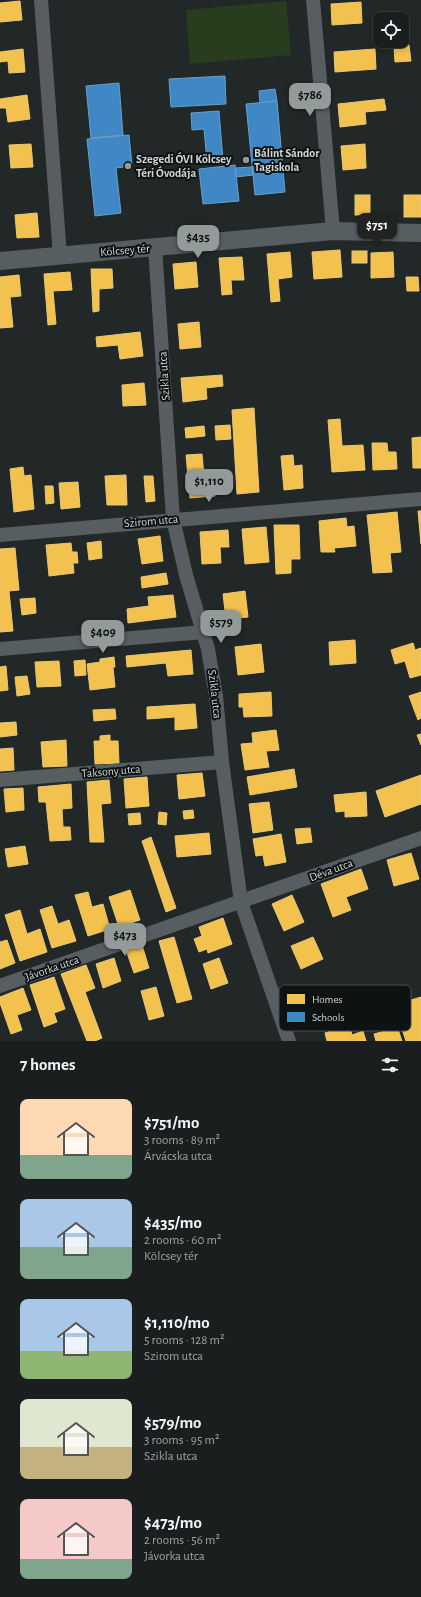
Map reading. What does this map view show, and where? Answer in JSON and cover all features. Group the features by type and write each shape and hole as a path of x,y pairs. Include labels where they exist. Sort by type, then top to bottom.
{"street":[{"path":"41,0 60,256"},
{"path":"313,0 333,232"},
{"name":"Kölcsey tér","path":"0,261 333,232 421,233"},
{"name":"Szikla utca","path":"155,248 173,520 186,575 204,632 216,696 222,762 241,902 279,1014"},
{"name":"Szirom utca","path":"0,535 421,499"},
{"path":"0,649 204,632"},
{"name":"Taksony utca","path":"0,780 222,762"},
{"name":"Déva utca","path":"241,902 421,838"},
{"name":"Jávorka utca","path":"0,986 241,902"},
{"name":"Szikla utca","path":"285,1031 288,1041"}],"green space":[{"path":"286,1 291,55 190,64 186,10"}],"building: Homes":[{"path":"20,1 22,20 0,22 0,3"},
{"path":"361,2 362,23 332,25 331,4"},
{"path":"409,45 411,61 395,62 394,48 409,48"},
{"path":"23,49 25,72 9,73 8,61 0,62 0,52"},
{"path":"375,49 376,69 335,72 334,52"},
{"path":"27,95 30,119 8,122 6,108 0,108 0,99"},
{"path":"384,99 386,110 365,112 366,124 340,127 338,104"},
{"path":"31,144 33,167 11,168 9,145"},
{"path":"365,144 366,168 343,170 341,146"},
{"path":"355,195 370,195 370,215 355,215"},
{"path":"404,195 421,195 421,217 404,217"},
{"path":"37,213 39,237 17,238 15,215"},
{"path":"340,250 342,277 314,279 312,252"},
{"path":"352,251 367,251 367,263 352,263"},
{"path":"290,252 292,277 278,279 280,301 271,302 267,254"},
{"path":"393,252 394,277 371,278 371,253"},
{"path":"242,257 244,280 231,280 232,294 222,295 219,258"},
{"path":"196,262 198,287 175,289 173,264"},
{"path":"91,269 112,269 113,288 99,289 99,311 93,312"},
{"path":"70,272 72,290 53,291 56,324 48,325 44,274"},
{"path":"19,275 21,296 10,297 13,327 0,328 0,277"},
{"path":"406,277 418,277 419,291 407,291"},
{"path":"199,322 201,347 180,349 178,324"},
{"path":"140,332 143,356 120,359 118,345 97,347 96,337"},
{"path":"222,375 223,386 206,388 207,399 183,402 181,378"},
{"path":"144,383 146,405 123,406 122,385"},
{"path":"254,408 259,492 237,494 232,410"},
{"path":"340,419 342,446 363,445 365,470 332,472 328,420"},
{"path":"230,425 231,439 216,440 215,426"},
{"path":"204,426 205,436 186,438 185,428"},
{"path":"421,437 421,468 413,468 412,438"},
{"path":"372,443 387,443 388,452 396,452 397,469 373,470"},
{"path":"202,454 204,476 214,475 215,496 190,498 186,455"},
{"path":"293,455 294,466 302,465 303,488 284,490 281,456"},
{"path":"23,467 24,476 31,475 34,509 14,512 10,469"},
{"path":"126,475 127,505 107,505 105,476"},
{"path":"144,476 153,476 155,501 146,502"},
{"path":"78,482 80,507 61,509 59,483"},
{"path":"45,486 53,486 54,503 46,504"},
{"path":"418,511 421,511 421,544"},
{"path":"397,512 401,552 390,553 392,572 373,573 367,515"},
{"path":"346,518 347,527 354,526 356,546 334,548 335,552 321,552 319,521"},
{"path":"274,525 299,525 300,559 291,559 291,573 276,574"},
{"path":"266,527 269,562 245,564 242,529"},
{"path":"228,530 229,547 220,547 221,563 202,564 200,532"},
{"path":"160,536 163,561 142,564 138,539"},
{"path":"101,541 102,558 89,560 87,543"},
{"path":"71,543 72,552 77,552 78,563 73,563 74,573 49,576 46,545"},
{"path":"15,548 19,590 9,591 13,631 0,632 0,549"},
{"path":"166,573 168,584 142,588 141,577"},
{"path":"245,591 248,617 226,619 223,594"},
{"path":"173,595 176,617 128,623 127,609 149,606 148,597"},
{"path":"35,598 36,613 22,615 20,599"},
{"path":"355,640 356,663 330,665 329,642"},
{"path":"413,643 415,650 421,648 421,675 410,678 405,661 395,664 391,650"},
{"path":"261,644 264,672 238,675 235,647"},
{"path":"191,650 193,674 168,676 166,663 127,667 126,656"},
{"path":"114,657 115,667 113,667 115,687 90,690 87,664 100,662 100,659"},
{"path":"85,660 86,675 75,676 74,661"},
{"path":"59,661 61,686 37,687 35,662"},
{"path":"6,666 8,690 0,691 0,667"},
{"path":"27,676 30,694 17,696 15,677"},
{"path":"271,692 272,716 244,717 243,707 239,707 239,694"},
{"path":"421,692 421,718 418,720 409,696"},
{"path":"195,704 197,728 175,730 175,717 147,719 147,707"},
{"path":"115,709 116,719 94,721 93,710"},
{"path":"16,722 17,735 0,737 0,723"},
{"path":"276,730 279,750 266,751 269,767 245,770 241,744 253,743 252,733"},
{"path":"421,734 421,745 417,735"},
{"path":"110,735 110,741 118,741 119,763 95,764 94,741 100,741 100,736"},
{"path":"66,740 67,766 43,767 41,742"},
{"path":"13,748 14,770 0,771 0,749"},
{"path":"294,769 297,787 250,795 247,777"},
{"path":"202,773 205,796 179,799 177,775"},
{"path":"421,775 421,804 385,817 376,791"},
{"path":"147,777 149,806 126,808 124,779"},
{"path":"109,780 111,803 101,804 104,842 90,842 87,782"},
{"path":"71,784 72,808 62,809 63,827 70,827 71,840 50,841 46,802 39,802 38,787"},
{"path":"23,788 24,810 6,812 4,789"},
{"path":"366,792 367,816 345,817 345,811 336,812 334,795"},
{"path":"269,802 273,830 253,833 249,804"},
{"path":"193,810 194,818 184,819 183,811"},
{"path":"159,812 167,813 166,825 158,824"},
{"path":"140,813 141,824 129,825 128,814"},
{"path":"310,828 312,842 297,844 295,829"},
{"path":"209,833 211,854 177,857 175,836"},
{"path":"281,834 286,862 265,866 263,855 256,856 253,839"},
{"path":"151,837 176,908 166,912 142,841"},
{"path":"25,846 28,864 8,867 5,849"},
{"path":"411,853 419,879 394,886 387,860"},
{"path":"361,869 368,889 346,897 351,910 333,917 321,884"},
{"path":"130,890 140,920 119,927 109,897"},
{"path":"88,892 92,907 103,904 110,929 88,936 75,895"},
{"path":"292,895 304,922 284,931 272,904"},
{"path":"52,906 58,924 69,920 76,941 52,948 40,910"},
{"path":"20,910 27,934 40,929 47,952 20,961 5,915"},
{"path":"223,918 232,944 208,953 207,949 199,952 194,939 202,936 199,927"},
{"path":"174,937 192,999 177,1003 159,941"},
{"path":"313,937 323,959 301,969 291,946"},
{"path":"7,940 15,963 0,969 0,942"},
{"path":"142,945 149,968 134,973 126,950"},
{"path":"114,958 121,981 103,988 96,964"},
{"path":"219,958 228,983 211,989 203,964"},
{"path":"86,965 95,988 85,992 102,1038 95,1041 87,1041 61,974"},
{"path":"54,977 65,1009 54,1013 57,1022 44,1027 30,985"},
{"path":"156,987 164,1016 149,1020 141,991"},
{"path":"23,988 31,1010 17,1015 22,1030 11,1034 0,1003 0,997"},
{"path":"421,997 421,1041 406,1041 403,1031 411,1031 411,1000"},
{"path":"331,1031 351,1031 352,1035 363,1031 366,1041 327,1041 325,1033"},
{"path":"385,1031 399,1031 402,1041 376,1041 374,1034"}],"building: Schools":[{"path":"225,76 226,104 171,107 169,79"},
{"path":"119,83 123,135 91,138 86,86"},
{"path":"275,89 277,101 260,103 259,91"},
{"path":"277,101 285,192 255,195 246,104"},
{"path":"219,111 223,160 207,161 204,129 192,130 191,113"},
{"path":"129,135 132,166 116,168 121,213 95,216 87,139"},
{"path":"235,165 239,201 203,204 199,169"},
{"path":"252,167 253,175 236,177 235,168"}],"place":[{"name":"Bálint Sándor Tagiskola","path":"246,160"},
{"name":"Szegedi ÓVI Kölcsey Téri Óvodája","path":"128,166"}]}
